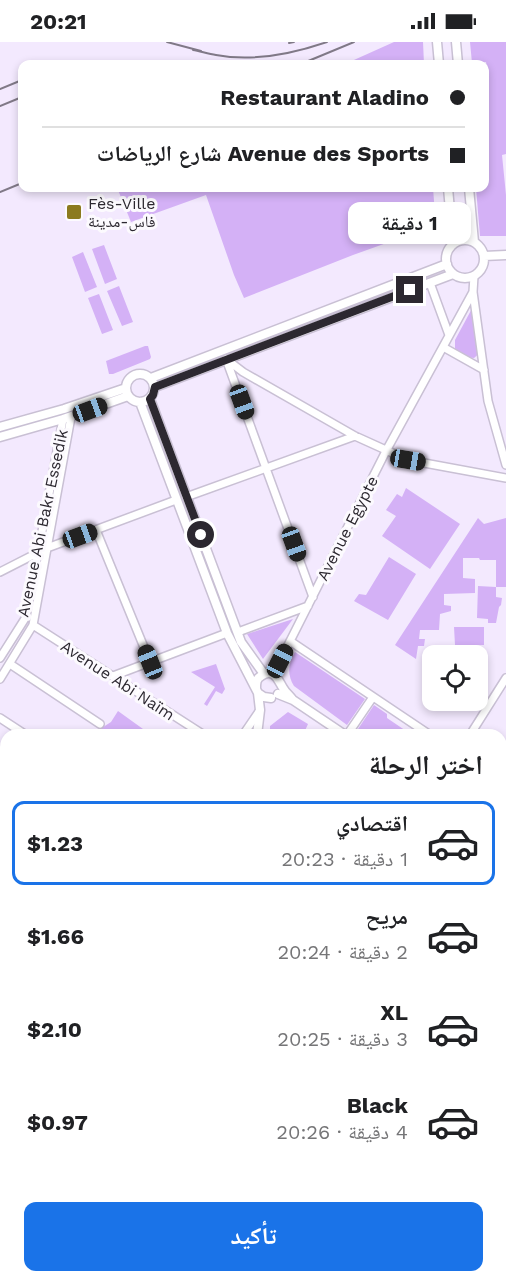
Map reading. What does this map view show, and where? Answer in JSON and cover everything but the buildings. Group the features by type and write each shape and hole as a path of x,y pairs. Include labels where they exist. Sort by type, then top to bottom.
{"street":[{"path":"437,42 439,60"},
{"path":"456,42 458,60"},
{"path":"448,192 453,244"},
{"path":"469,192 474,242"},
{"path":"464,240 474,242 482,249 484,256 480,272 474,276 462,278 453,274 447,264 447,253 453,244 464,240"},
{"path":"484,256 506,255"},
{"path":"153,382 447,264"},
{"path":"153,382 226,359 453,274"},
{"path":"474,276 473,292 488,401 506,465"},
{"path":"430,283 449,335"},
{"name":"Avenue Egypte","path":"277,689 279,663 386,451 473,292"},
{"path":"442,347 484,370"},
{"path":"226,359 243,372 355,436 386,451 408,460 506,478"},
{"path":"226,359 313,597"},
{"path":"136,374 146,375 153,382 153,395 150,399 140,402 134,400 127,392 128,380 136,374"},
{"path":"0,437 67,418 127,392"},
{"path":"0,427 127,392"},
{"path":"150,399 241,642 266,674"},
{"path":"140,402 227,633 257,691 264,698 277,689"},
{"name":"Avenue Abi Bakr Essedik","path":"0,679 33,625 67,418"},
{"name":"Avenue Abi Bakr Essedik","path":"0,658 26,617 67,418"},
{"path":"186,496 355,436"},
{"path":"0,572 47,548 176,500"},
{"path":"96,530 150,662"},
{"path":"238,632 308,606"},
{"name":"Avenue Abi Naïm","path":"33,625 195,729"},
{"path":"113,676 227,633"},
{"path":"290,641 421,729"},
{"name":"Avenue Egypte","path":"266,674 279,663"},
{"path":"10,664 100,724"},
{"path":"258,729 260,710 258,679 266,674 272,674 277,689 337,729"},
{"path":"474,729 506,678"},
{"path":"247,729 277,689"},
{"path":"350,729 373,698"},
{"path":"0,718 17,729"}],"shaded area":[{"path":"394,42 423,42 424,60 354,60"},
{"path":"470,42 506,42 506,154 502,155 506,195 506,236 480,236 476,192 489,192 489,60 472,60"},
{"path":"119,192 433,192 435,214 418,221 420,231 244,298 206,195 131,222"},
{"path":"104,245 117,279 105,284 92,249"},
{"path":"83,252 97,287 85,292 72,257"},
{"path":"119,286 133,322 122,326 107,291"},
{"path":"99,294 113,330 102,334 88,298"},
{"path":"475,303 481,352 474,358 464,357 455,350 455,340"},
{"path":"148,346 150,359 109,374 106,361"},
{"path":"406,488 460,524 430,569 382,536 396,516 386,510 397,494 402,497"},
{"path":"478,518 484,524 506,518 506,587 496,587 496,560 463,558 463,578 475,579 475,593 444,594 444,605 451,606 451,611 440,614 439,630 420,630 419,639 425,639 424,645 418,646 416,659 395,645"},
{"path":"389,557 416,574 388,620 354,601 359,594 366,595"},
{"path":"478,586 496,587 496,597 502,598 501,605 496,623 488,623 488,619 477,618"},
{"path":"293,619 263,659 247,634"},
{"path":"454,627 484,627 484,645 455,645"},
{"path":"295,652 365,699 347,725 294,686 289,669"},
{"path":"216,664 225,689 222,694 216,691 207,706 204,704 215,687 191,672"},
{"path":"374,705 403,729 358,729"},
{"path":"118,711 143,729 100,729 111,722"},
{"path":"288,712 308,724 306,729 270,729 270,726"}],"railway":[{"path":"167,42 201,51"},
{"path":"289,43 294,42"},
{"path":"193,50 213,55 244,58 286,53 327,42"},
{"path":"311,60 354,42"},
{"path":"0,89 18,82"},
{"path":"0,106 18,99"},
{"path":"0,192 18,185"}],"place":[{"name":"Fès-Ville فاس-مدينة","path":"74,212"}],"route":[{"path":"201,535 150,399 155,387 410,290"}]}
